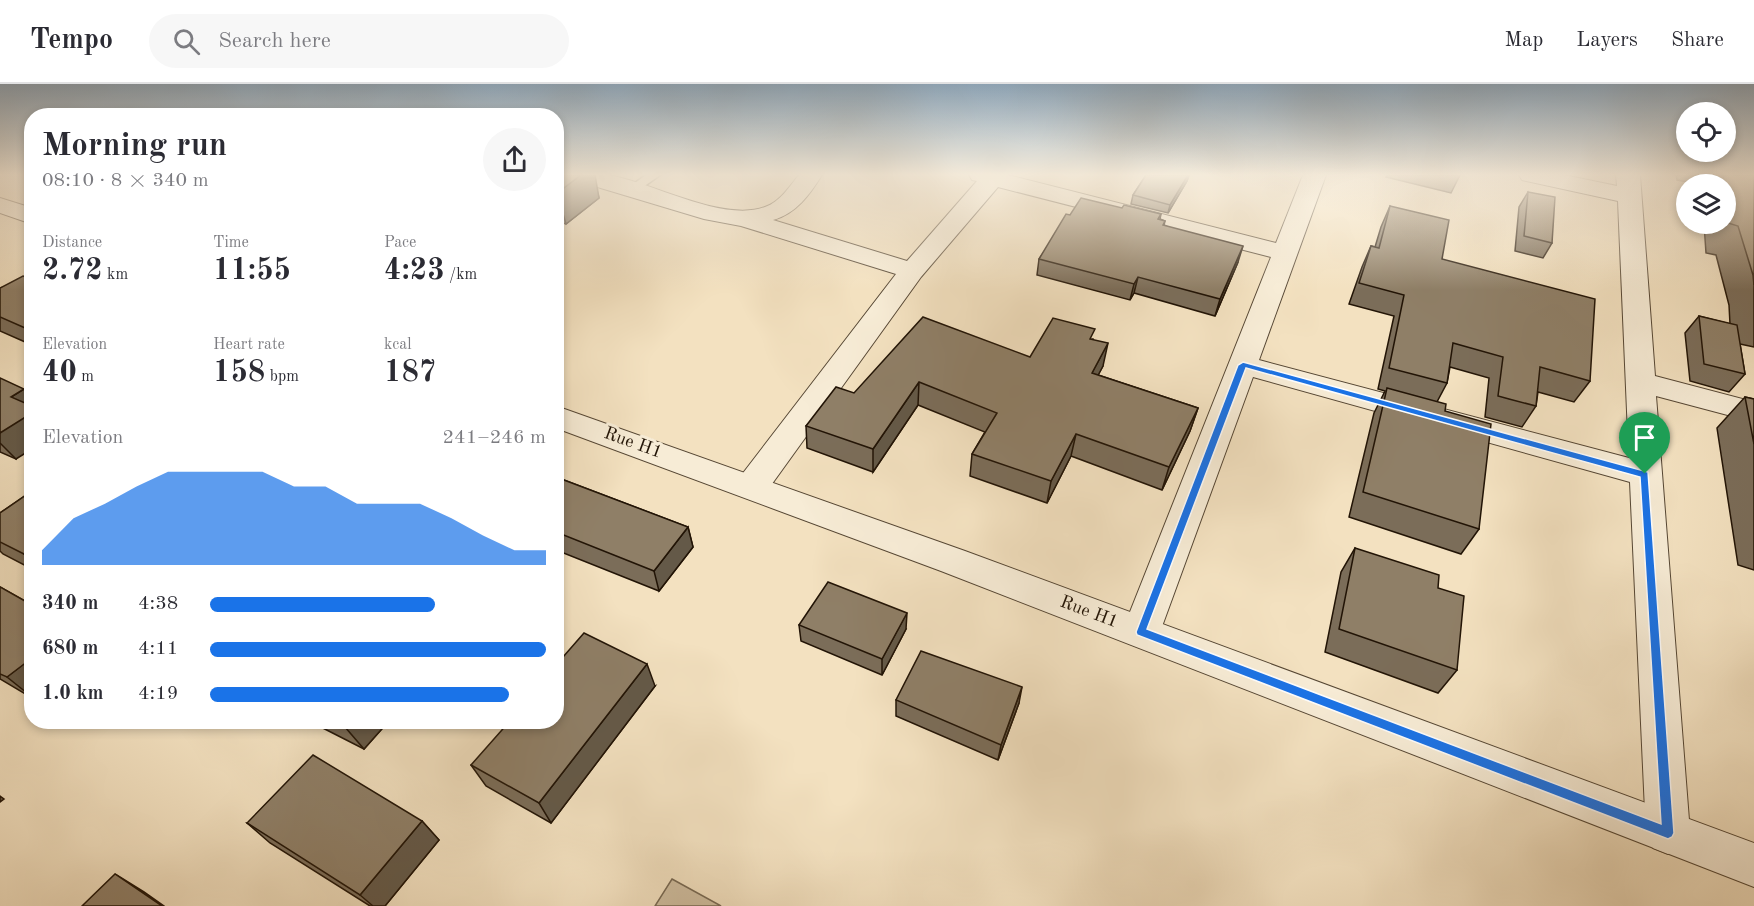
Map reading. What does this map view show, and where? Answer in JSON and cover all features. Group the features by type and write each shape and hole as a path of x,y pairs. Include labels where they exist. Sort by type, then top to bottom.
{"street":[{"path":"711,213 745,219 912,271"},
{"path":"745,219 769,213"},
{"path":"752,486 912,271 959,213"},
{"path":"1133,213 1285,253"},
{"path":"1141,632 1300,213"},
{"path":"1630,213 1668,833"},
{"path":"1243,365 1645,474"},
{"path":"1639,382 1754,412"},
{"name":"Rue H1","path":"564,419 752,486 1754,865"}],"shaded area":[{"path":"672,879 721,906 655,906"}],"building":[{"path":"1158,213 1161,214 1158,219 1165,221 1163,225 1243,246 1220,299 1138,277 1134,284 1039,259 1066,214"},
{"path":"1388,213 1421,213 1449,220 1442,259 1595,299 1590,381 1540,367 1536,406 1498,396 1503,357 1453,343 1447,383 1389,368 1404,295 1359,283 1371,246 1379,248"},
{"path":"1526,213 1554,213 1552,243 1524,236"},
{"path":"1736,213 1754,213 1754,285 1753,275 1736,225"},
{"path":"24,276 24,328 0,317 0,288"},
{"path":"1699,316 1737,325 1745,374 1704,364"},
{"path":"923,317 1030,357 1053,318 1095,329 1090,339 1108,343 1092,373 1198,408 1169,467 1076,434 1051,481 972,454 997,413 919,382 873,449 806,426 836,387 854,393"},
{"path":"0,378 24,389 11,397 24,403 24,418 0,433"},
{"path":"1387,388 1446,404 1445,411 1491,424 1479,529 1363,492"},
{"path":"1745,397 1754,399 1754,444"},
{"path":"564,480 688,527 654,571 564,535"},
{"path":"24,496 24,554 0,542 0,513"},
{"path":"1355,548 1439,575 1438,588 1464,596 1457,670 1339,629"},
{"path":"828,582 907,613 882,659 799,625"},
{"path":"0,587 24,600 24,664 7,677 0,674"},
{"path":"584,633 647,664 539,803 471,765 503,729 564,729 564,656"},
{"path":"921,651 1022,687 1001,745 896,700"},
{"path":"313,755 422,821 360,895 247,823"},
{"path":"115,874 162,906 82,906"}],"route":[{"path":"1243,365 1645,474 1668,833 1141,632 1243,365"}]}
